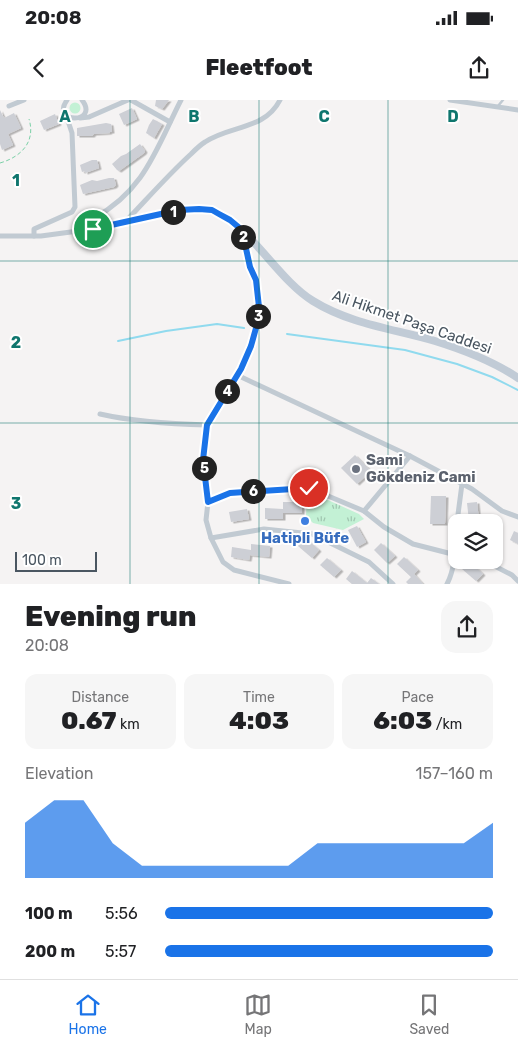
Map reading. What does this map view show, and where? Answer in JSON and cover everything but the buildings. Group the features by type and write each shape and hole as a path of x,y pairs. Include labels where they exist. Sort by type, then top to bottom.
{"main road":[{"name":"Ali Hikmet Paşa Caddesi","path":"93,229 179,210 212,210 230,220 242,230 288,281 312,300 336,314 479,356 518,378"}],"street":[{"path":"9,106 24,100"},
{"path":"79,118 86,110 82,100"},
{"path":"66,115 72,119 89,117 130,100 170,122"},
{"path":"0,236 34,236 93,229 94,218 127,195 143,175 182,100"},
{"path":"125,222 206,141 253,124 266,117 280,100"},
{"path":"450,100 518,110"},
{"path":"34,236 34,229 72,212 75,207 72,133 64,102"},
{"path":"242,230 250,267 256,280 259,307 251,346 237,376 207,425 203,460 208,502 206,520 211,538 223,562 234,570 289,584"},
{"path":"237,376 410,456 472,489 502,511 518,517"},
{"path":"100,414 127,420 207,425"},
{"path":"364,511 410,456"},
{"path":"458,514 462,484"},
{"path":"208,502 230,493 309,488 364,511 384,528 413,544 448,553"},
{"path":"211,538 264,529 312,534 369,562 393,584"},
{"path":"447,584 452,569"},
{"path":"500,569 512,575 518,581"}],"lane":[{"path":"497,107 503,100"}],"path":[{"path":"0,163 20,154 28,144 31,134 29,119"}],"green space":[{"path":"73,103 77,103 80,108 79,112 73,113 70,110 70,106"},
{"path":"310,492 359,514 364,519 343,530 313,523 306,516 307,494"}],"waterway":[{"path":"118,341 166,331 217,324 244,328"},
{"path":"287,334 405,350 457,364 492,377 518,390"}],"place":[{"name":"Sami Gökdeniz Cami","path":"356,469"},
{"name":"Hatipli Büfe","path":"305,521"}],"route":[{"path":"93,229 179,210 199,209 212,210 230,220 242,230 250,267 256,280 259,307 251,346 241,369 207,425 203,460 208,502 230,493 309,488"}]}
